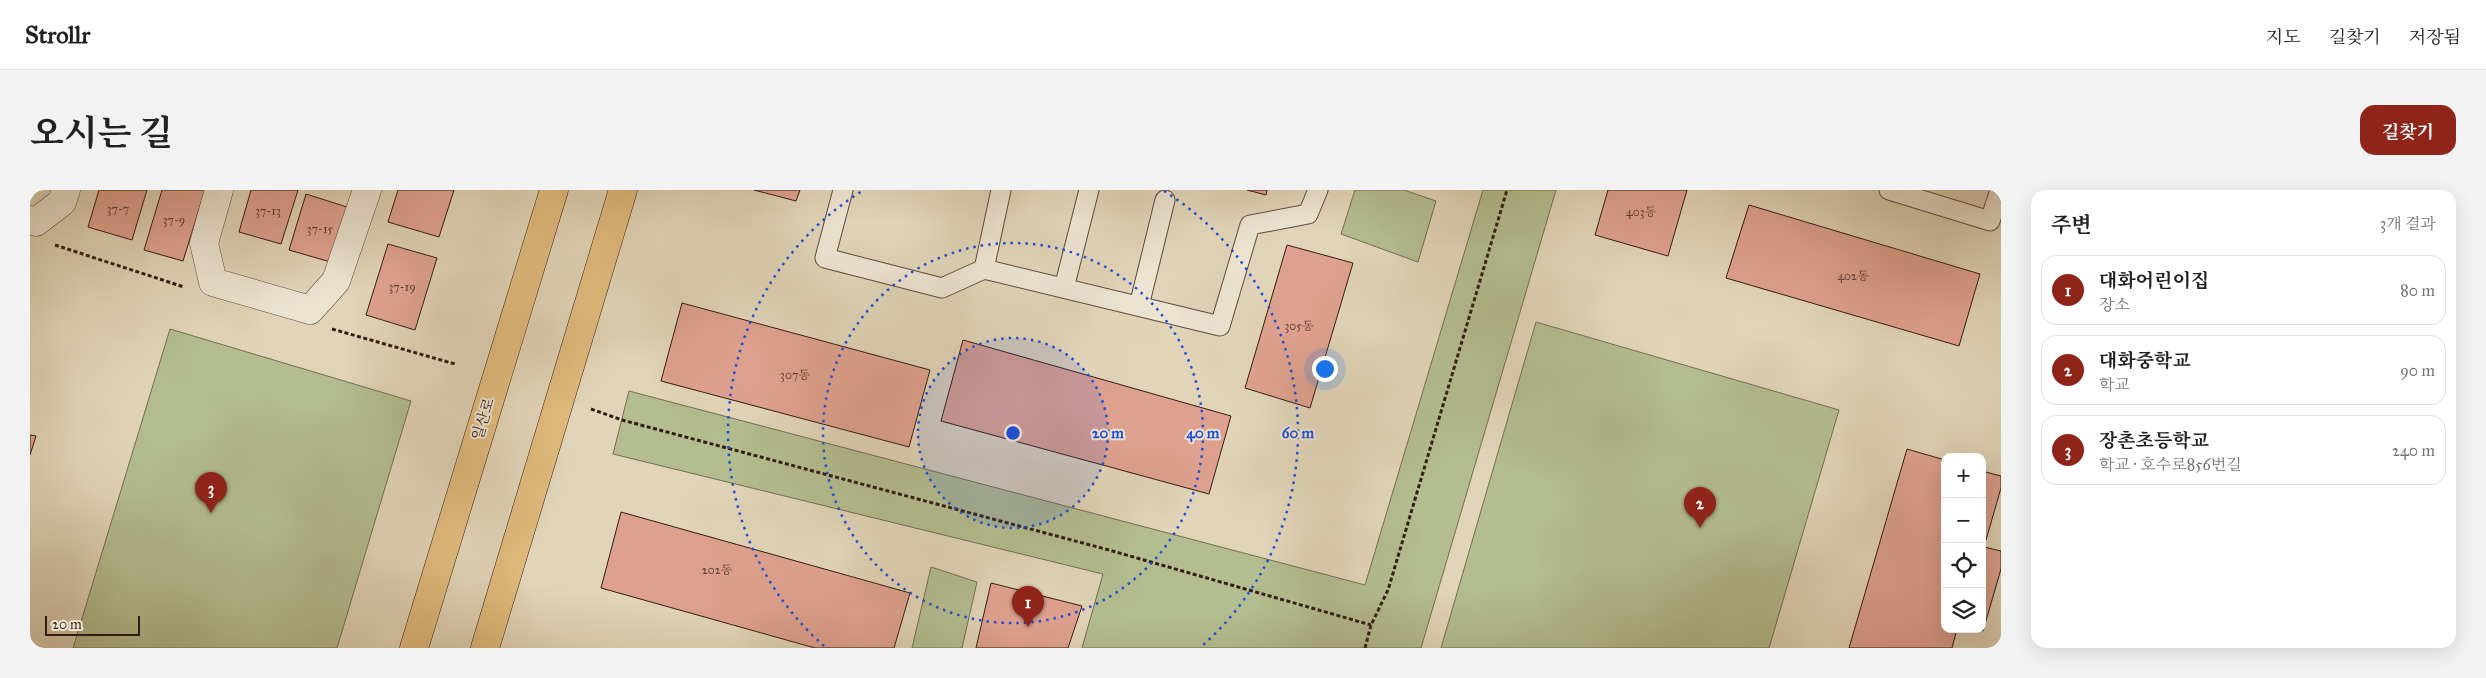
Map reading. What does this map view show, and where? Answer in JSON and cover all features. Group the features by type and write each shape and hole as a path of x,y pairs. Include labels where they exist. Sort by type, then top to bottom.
{"main road":[{"name":"일산로","path":"414,648 554,190"},
{"path":"485,648 623,190"}],"street":[{"path":"33,221 62,202 66,190"},
{"path":"219,190 204,243 213,282 310,310 336,281 367,190"}],"lane":[{"path":"843,190 825,258 942,288 984,269 1220,326 1250,224 1308,214 1318,190"},
{"path":"984,269 1001,190"},
{"path":"1064,288 1089,190"},
{"path":"1889,190 1912,193 1990,221 2000,190"},
{"path":"1139,306 1165,200"}],"path":[{"path":"1365,648 1371,625 1388,590 1507,190"},
{"path":"591,409 622,420 1100,548 1371,625"}],"green space":[{"path":"1355,190 1404,190 1436,201 1418,262 1341,234"},
{"path":"1483,190 1556,190 1421,648 1082,648 1103,574 613,454 629,391 1365,585"},
{"path":"1536,322 1839,410 1769,648 1441,648"},
{"path":"170,329 411,401 337,648 73,648"},
{"path":"931,567 977,582 962,648 912,648"}],"building":[{"path":"99,190 147,190 132,240 88,227"},
{"path":"162,190 205,190 183,261 144,250"},
{"path":"251,190 298,190 281,244 239,232"},
{"path":"398,190 454,190 439,237 388,222"},
{"path":"754,190 800,190 796,201"},
{"path":"1247,190 1267,190 1266,195"},
{"path":"1608,190 1687,190 1668,256 1595,235"},
{"path":"306,194 350,208 334,263 289,250"},
{"path":"1749,205 1980,274 1959,346 1726,278"},
{"path":"388,244 437,258 415,330 366,315"},
{"path":"1287,245 1353,263 1310,408 1245,388"},
{"path":"682,303 930,370 909,447 661,381"},
{"path":"963,340 1231,416 1209,494 941,421"},
{"path":"30,435 36,436 30,455"},
{"path":"1907,449 1941,459 1941,633 1956,633 1952,648 1849,648"},
{"path":"1986,472 2001,476 2001,488 1986,540"},
{"path":"621,512 910,593 894,648 815,648 601,588"},
{"path":"1986,547 2001,551 2001,569 1986,621"},
{"path":"991,583 1082,606 1068,648 976,648"}],"place":[{"name":"장촌초등학교","path":"211,513"},
{"name":"대화중학교","path":"1700,528"},
{"name":"대화어린이집","path":"1028,627"}]}
